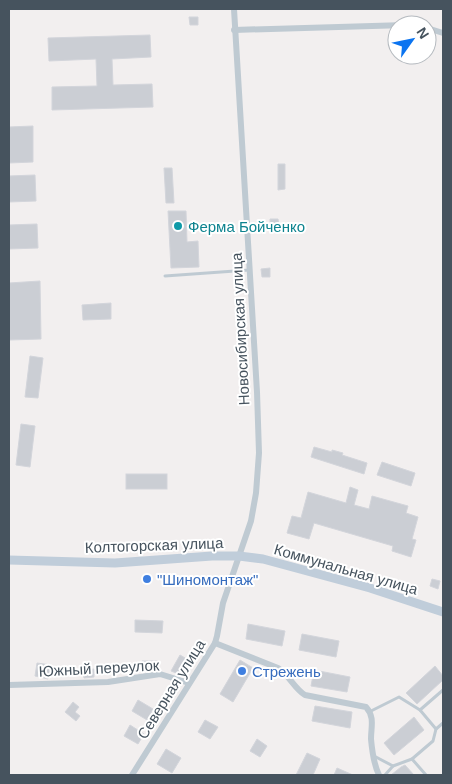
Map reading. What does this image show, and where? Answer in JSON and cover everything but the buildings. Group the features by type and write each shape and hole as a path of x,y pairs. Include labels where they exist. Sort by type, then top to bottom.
{"main road":[{"name":"Колтогорская улица","path":"9,560 115,563 212,556 240,556"},
{"name":"Коммунальная улица","path":"240,556 263,560 370,588 443,612"}],"street":[{"name":"Новосибирская улица","path":"234,9 259,453 256,492 251,521 240,556"},
{"path":"234,30 387,26"},
{"name":"Северная улица","path":"132,775 215,643 223,603 240,556"},
{"path":"215,643 278,668 287,674 297,690 305,695 366,707 372,717 371,740 379,775"},
{"name":"Южный переулок","path":"9,685 108,682 160,674 189,683"}],"lane":[{"path":"165,276 250,270"},
{"path":"420,710 443,690"},
{"path":"370,712 399,697 420,710 436,729"},
{"path":"385,775 393,766 412,759 433,741 436,729 443,723"},
{"path":"374,756 393,766"},
{"path":"412,759 426,775"}],"place":[{"name":"Ферма Бойченко","path":"178,226"},
{"name":"\"Шиномонтаж\"","path":"147,579"},
{"name":"Стрежень","path":"242,671"}]}
